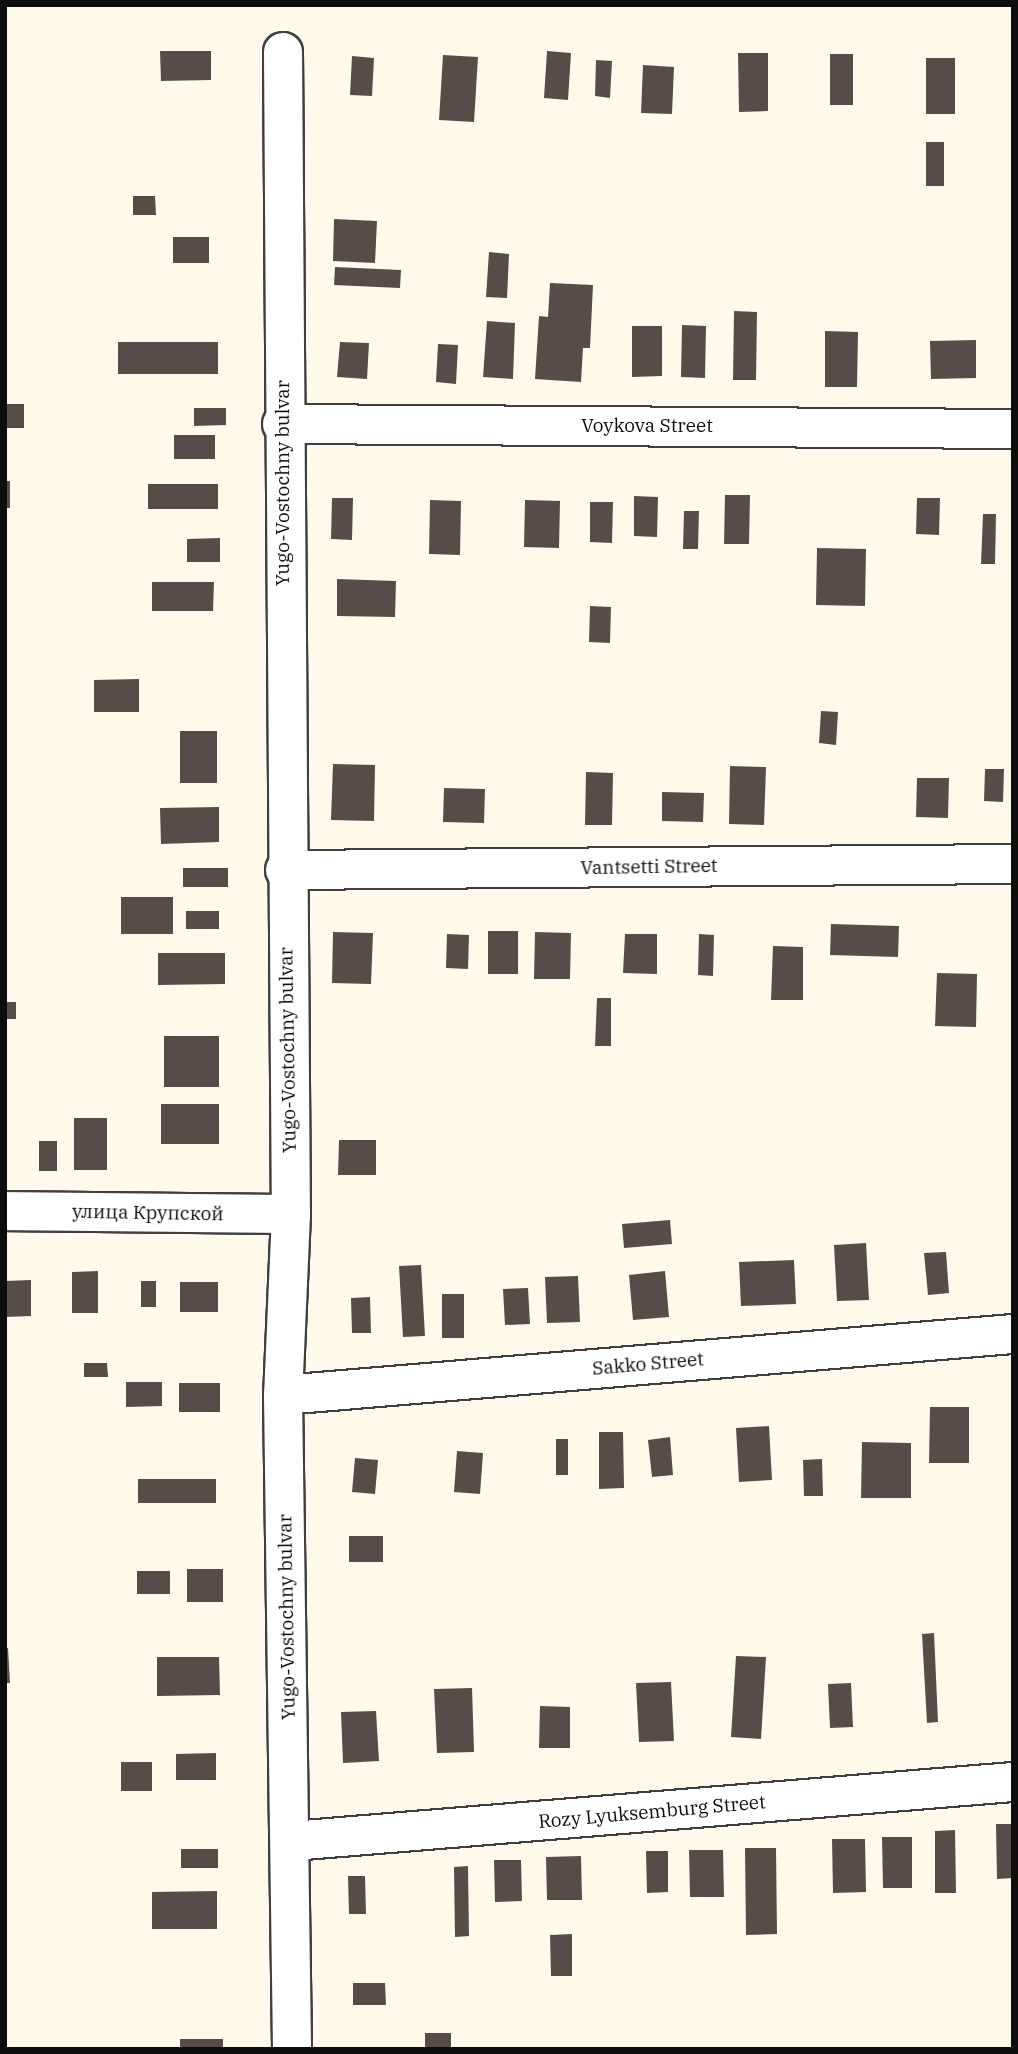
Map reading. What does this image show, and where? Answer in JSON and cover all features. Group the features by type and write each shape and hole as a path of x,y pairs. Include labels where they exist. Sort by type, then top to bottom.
{"street":[{"name":"Yugo-Vostochny bulvar","path":"283,52 285,870 291,1214 283,1395 292,1842 292,2049"},
{"name":"Voykova Street","path":"282,424 1013,429"},
{"name":"Vantsetti Street","path":"285,870 1013,864"},
{"name":"улица Крупской","path":"5,1211 291,1214"},
{"name":"Sakko Street","path":"283,1395 1013,1334"},
{"name":"Rozy Lyuksemburg Street","path":"292,1842 1013,1782"}],"building":[{"path":"160,51 211,51 211,80 161,81"},
{"path":"547,51 571,53 568,100 544,98"},
{"path":"738,53 768,53 768,111 739,112"},
{"path":"830,54 853,54 853,105 830,105"},
{"path":"443,55 478,57 474,122 439,120"},
{"path":"352,56 374,58 372,96 350,95"},
{"path":"926,58 955,58 955,114 926,114"},
{"path":"596,60 612,61 610,98 595,96"},
{"path":"643,65 674,67 672,114 641,113"},
{"path":"926,142 944,142 944,186 926,186"},
{"path":"133,196 155,196 156,215 133,215"},
{"path":"334,219 377,221 375,263 333,261"},
{"path":"173,237 209,237 209,263 173,263"},
{"path":"489,252 509,254 507,298 486,297"},
{"path":"335,267 401,270 400,288 334,285"},
{"path":"550,283 593,285 590,348 583,348 581,382 535,379 539,316 548,317"},
{"path":"734,311 757,312 756,380 733,380"},
{"path":"487,321 515,323 513,379 483,377"},
{"path":"682,325 706,326 705,378 681,377"},
{"path":"632,326 662,326 662,376 632,377"},
{"path":"825,331 858,332 857,387 825,387"},
{"path":"976,340 976,378 931,379 930,341"},
{"path":"118,342 218,342 218,374 118,374"},
{"path":"340,342 369,343 367,379 337,377"},
{"path":"438,344 458,345 456,384 436,382"},
{"path":"5,404 24,404 24,428 5,428"},
{"path":"194,408 226,408 226,425 194,426"},
{"path":"174,435 215,435 215,459 174,459"},
{"path":"5,481 10,481 10,508 5,508"},
{"path":"148,484 218,484 218,509 148,509"},
{"path":"725,495 750,495 749,544 724,544"},
{"path":"634,496 658,497 657,537 634,536"},
{"path":"332,498 353,498 352,540 331,539"},
{"path":"917,498 940,498 939,535 916,534"},
{"path":"430,500 461,501 460,555 429,554"},
{"path":"525,500 560,501 559,548 524,547"},
{"path":"590,502 613,502 612,543 590,542"},
{"path":"684,511 699,511 698,549 683,549"},
{"path":"983,514 996,514 995,564 981,564"},
{"path":"220,538 220,562 187,562 187,539"},
{"path":"817,548 866,549 865,606 816,605"},
{"path":"337,579 396,581 395,617 337,616"},
{"path":"152,582 214,582 213,611 152,611"},
{"path":"590,606 611,607 610,643 589,642"},
{"path":"139,679 139,712 94,712 94,680"},
{"path":"821,711 838,712 836,745 819,743"},
{"path":"180,731 217,731 217,783 180,783"},
{"path":"333,764 375,765 374,821 331,820"},
{"path":"730,766 766,767 764,825 729,824"},
{"path":"985,769 1004,769 1003,802 984,801"},
{"path":"586,772 613,773 612,825 585,825"},
{"path":"917,778 949,778 948,818 916,817"},
{"path":"444,788 485,789 484,823 443,822"},
{"path":"662,792 704,793 703,822 662,821"},
{"path":"219,807 219,842 161,844 160,808"},
{"path":"183,868 228,868 228,887 183,887"},
{"path":"121,897 173,897 173,934 121,934"},
{"path":"186,911 219,911 219,929 186,929"},
{"path":"831,924 899,926 898,957 830,955"},
{"path":"488,931 518,931 518,974 488,974"},
{"path":"333,932 373,933 371,984 332,983"},
{"path":"535,932 571,933 570,979 534,979"},
{"path":"447,934 469,935 468,969 446,968"},
{"path":"625,934 657,934 657,974 623,973"},
{"path":"699,934 714,935 713,976 698,975"},
{"path":"773,946 803,947 803,1000 771,1000"},
{"path":"158,953 225,953 225,984 158,985"},
{"path":"937,973 977,974 976,1027 935,1026"},
{"path":"597,998 611,998 611,1046 595,1046"},
{"path":"5,1002 16,1002 16,1019 5,1019"},
{"path":"164,1036 219,1036 219,1087 164,1087"},
{"path":"161,1104 219,1104 219,1144 161,1144"},
{"path":"74,1118 107,1118 107,1170 74,1170"},
{"path":"339,1140 376,1140 376,1175 338,1175"},
{"path":"39,1141 57,1141 57,1171 39,1171"},
{"path":"670,1220 672,1244 624,1248 622,1224"},
{"path":"866,1243 869,1300 837,1301 834,1245"},
{"path":"946,1252 949,1293 928,1295 924,1253"},
{"path":"794,1260 796,1304 741,1306 739,1262"},
{"path":"421,1265 425,1336 403,1337 399,1266"},
{"path":"98,1271 98,1313 72,1313 72,1272"},
{"path":"665,1271 669,1317 633,1320 629,1275"},
{"path":"578,1276 580,1322 547,1323 545,1277"},
{"path":"31,1280 31,1316 5,1317 5,1281"},
{"path":"141,1281 156,1281 156,1307 141,1307"},
{"path":"180,1282 218,1282 218,1312 180,1312"},
{"path":"528,1288 530,1324 505,1325 503,1289"},
{"path":"442,1294 464,1294 464,1338 442,1338"},
{"path":"370,1297 371,1333 352,1333 351,1298"},
{"path":"84,1363 107,1363 108,1377 84,1377"},
{"path":"126,1382 162,1382 162,1406 126,1407"},
{"path":"179,1383 220,1383 220,1412 179,1412"},
{"path":"930,1407 969,1407 969,1463 929,1463"},
{"path":"769,1426 772,1480 739,1482 736,1428"},
{"path":"599,1432 623,1432 624,1488 599,1489"},
{"path":"670,1437 673,1475 652,1477 648,1440"},
{"path":"556,1439 568,1439 568,1475 556,1475"},
{"path":"862,1442 911,1443 911,1498 861,1498"},
{"path":"457,1451 483,1453 480,1494 454,1492"},
{"path":"355,1458 378,1460 375,1494 352,1492"},
{"path":"822,1459 823,1496 804,1496 803,1460"},
{"path":"138,1479 216,1479 216,1503 138,1503"},
{"path":"349,1536 383,1536 383,1562 349,1562"},
{"path":"187,1569 223,1569 223,1602 187,1602"},
{"path":"137,1571 170,1571 170,1594 137,1594"},
{"path":"934,1633 938,1722 927,1723 922,1634"},
{"path":"8,1648 10,1683 5,1683 5,1649"},
{"path":"736,1656 766,1657 761,1739 731,1737"},
{"path":"157,1657 219,1657 220,1695 157,1696"},
{"path":"671,1682 674,1741 639,1742 636,1683"},
{"path":"851,1683 853,1727 830,1728 828,1684"},
{"path":"472,1688 474,1752 437,1753 434,1689"},
{"path":"540,1706 570,1707 570,1748 539,1748"},
{"path":"376,1711 379,1761 343,1763 341,1712"},
{"path":"216,1753 216,1780 176,1780 176,1754"},
{"path":"121,1762 152,1762 152,1791 121,1791"},
{"path":"996,1824 1013,1824 1013,1878 997,1879"},
{"path":"955,1830 956,1893 935,1893 935,1831"},
{"path":"882,1837 912,1837 912,1888 883,1888"},
{"path":"832,1839 865,1839 866,1892 833,1893"},
{"path":"745,1848 776,1848 777,1934 746,1935"},
{"path":"181,1849 218,1849 218,1868 181,1868"},
{"path":"689,1850 723,1850 724,1897 690,1897"},
{"path":"646,1851 668,1851 668,1892 647,1893"},
{"path":"581,1856 582,1900 547,1900 546,1857"},
{"path":"494,1860 521,1860 522,1901 495,1902"},
{"path":"468,1866 469,1936 455,1937 454,1867"},
{"path":"348,1876 365,1876 366,1914 349,1914"},
{"path":"217,1891 217,1929 152,1929 152,1892"},
{"path":"572,1934 572,1976 551,1976 550,1935"},
{"path":"353,1983 385,1983 386,2005 353,2005"},
{"path":"425,2033 451,2033 451,2049 425,2049"},
{"path":"180,2039 223,2039 223,2049 180,2049"}]}
